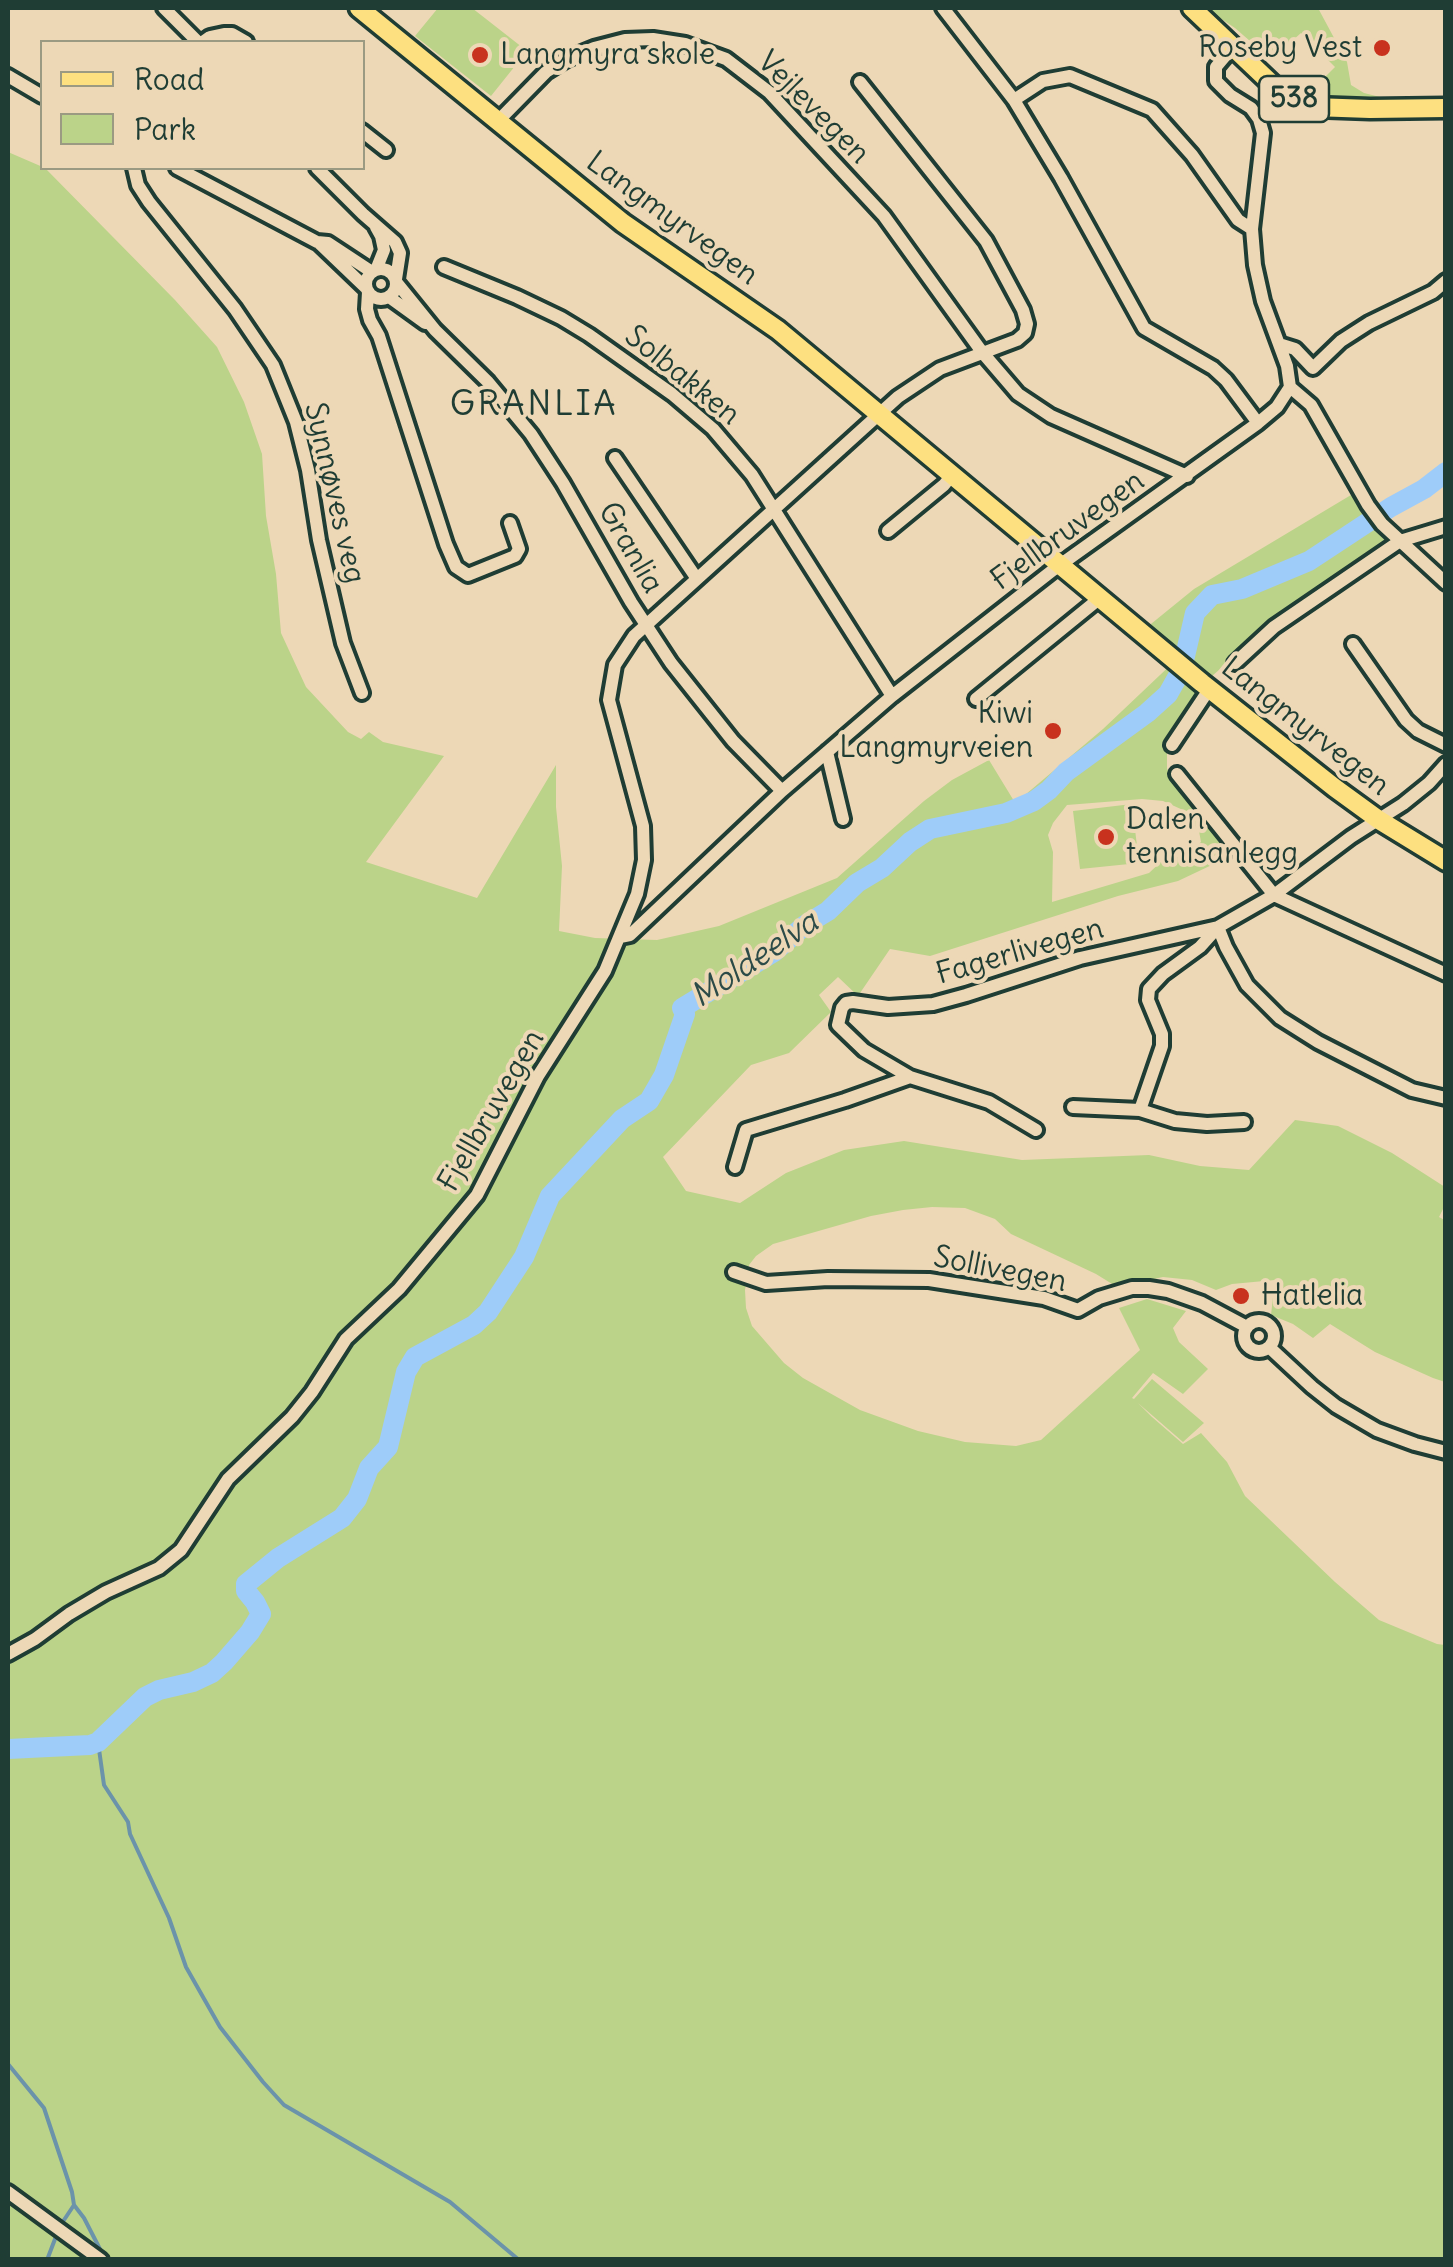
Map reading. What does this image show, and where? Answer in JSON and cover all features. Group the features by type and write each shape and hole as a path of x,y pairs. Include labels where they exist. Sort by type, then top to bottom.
{"main road":[{"name":"Langmyrvegen","path":"358,8 623,223 754,312 1206,686 1379,820 1446,861"},
{"name":"538","path":"1192,8 1289,97 1314,107 1440,107"}],"street":[{"path":"164,8 199,40"},
{"path":"943,8 1014,100 1144,328 1213,368 1258,423"},
{"path":"205,40 224,34 242,40"},
{"name":"Vejlevegen","path":"498,120 552,68 580,52 610,43 639,39 670,41 726,59 769,92 884,216 982,352 1018,394 1051,416 1186,476"},
{"path":"1232,48 1216,67 1216,81 1252,108 1264,132 1252,229 1255,265 1263,301 1287,366 1290,388 1311,405 1370,509 1446,583"},
{"path":"8,76 40,95"},
{"path":"1014,100 1043,80 1070,76 1152,110 1192,155 1238,220 1252,229"},
{"path":"620,937 637,894 644,860 643,826 609,700 615,665 634,636 878,413 924,378 1022,336 1027,324 999,263 976,225 860,82"},
{"path":"365,133 386,150"},
{"name":"Synnøves veg","path":"134,170 148,202 246,323 273,364 296,422 318,540 339,626 362,694"},
{"name":"Granlia","path":"181,170 317,242 375,298 387,298 435,330"},
{"path":"319,170 399,247 394,294 378,314 379,336"},
{"path":"374,225 384,242 382,257 367,278 367,309 456,567 468,575 515,556 519,549 510,523"},
{"name":"Granlia","path":"317,242 328,243 374,271 388,270 435,330 488,382 531,434 645,625 700,702 782,791"},
{"name":"Solbakken","path":"444,267 560,318 672,394 726,442 752,475 892,696"},
{"path":"1279,344 1295,349 1312,368 1340,340 1434,292 1446,281"},
{"name":"Fjellbruvegen","path":"8,1654 106,1592 158,1568 180,1550 228,1479 292,1417 346,1339 400,1288 476,1195 538,1076 604,971 620,937 630,935 782,791 892,696 1060,564 1258,423 1277,407 1290,388"},
{"path":"615,458 697,579"},
{"path":"888,531 944,486 952,475"},
{"path":"1235,663 1274,627 1400,541 1446,527"},
{"path":"976,699 1100,598"},
{"path":"1353,644 1406,720 1418,731 1446,744"},
{"path":"1172,744 1206,686"},
{"path":"827,752 843,818"},
{"name":"Fagerlivegen","path":"1036,1130 989,1102 910,1077 864,1050 838,1024 842,1008 846,1003 888,1007 932,1004 1080,958 1218,927 1274,895 1379,820 1429,783 1446,764"},
{"path":"1176,774 1274,895 1446,974"},
{"path":"1140,1110 1162,1046 1162,1034 1148,1000 1151,985 1200,947 1218,927 1247,986 1280,1018 1412,1090 1446,1098"},
{"path":"735,1167 746,1130 910,1077"},
{"path":"1072,1108 1140,1110 1207,1124 1244,1122"},
{"name":"Sollivegen","path":"734,1272 766,1283 930,1280 1044,1298 1078,1310 1132,1288 1150,1288 1202,1303 1247,1326"},
{"name":"Sollivegen","path":"1254,1321 1268,1323 1275,1335 1269,1347 1257,1351 1249,1347 1244,1335 1247,1326 1254,1321"},
{"name":"Sollivegen","path":"1269,1347 1336,1406 1377,1430 1446,1452"},
{"path":"8,2192 101,2260"}],"green space":[{"path":"438,8 472,8 527,51 491,96 415,36"},
{"path":"1205,8 1318,8 1347,62 1351,85 1364,93 1396,101 1315,102 1306,96 1335,67 1301,33 1275,56 1264,45 1259,49"},
{"path":"8,152 47,170 217,347 244,402 262,454 281,633 306,687 348,732 361,739 369,732 383,742 444,756 366,862 477,898 556,765 562,866 559,931 595,938 657,940 719,926 837,878 924,801 989,760 1014,801 1019,800 1103,729 1179,657 1146,628 1194,589 1351,495 1393,547 1241,651 1212,676 1171,740 1167,769 1235,854 1178,881 1118,896 930,956 890,949 858,996 838,977 819,995 831,1012 789,1053 751,1065 663,1157 686,1191 740,1203 786,1173 844,1150 904,1141 1022,1160 1149,1155 1200,1166 1249,1170 1295,1120 1338,1126 1392,1153 1445,1187 1445,1205 1439,1217 1446,1221 1445,1382 1375,1352 1330,1324 1313,1338 1271,1315 1275,1280 1232,1284 1216,1290 1192,1280 1163,1277 1117,1287 1011,1234 995,1219 965,1208 932,1207 871,1216 773,1244 749,1265 745,1290 752,1326 784,1363 803,1378 860,1410 918,1431 965,1442 1016,1446 1041,1440 1140,1350 1119,1308 1147,1299 1186,1311 1173,1328 1179,1342 1208,1369 1183,1394 1153,1373 1132,1398 1152,1379 1204,1423 1183,1442 1138,1403 1152,1417 1183,1444 1201,1433 1227,1462 1245,1496 1379,1620 1445,1645 1445,2259 8,2259","holes":["1142,799 1163,801 1183,810 1199,831 1201,842 1185,856 1164,859 1149,873 1052,902 1053,852 1048,835 1067,805"]},
{"name":"Dalen tennisanlegg","path":"1132,804 1139,863 1080,869 1073,811"}],"waterway":[{"name":"Moldeelva","path":"8,1749 98,1742 145,1697 193,1682 224,1662 261,1614 246,1591 246,1584 278,1558 342,1518 357,1499 369,1468 388,1447 406,1372 415,1357 474,1325 488,1312 524,1257 550,1196 622,1119 649,1101 664,1075 685,1014 682,1008 774,952 930,829 1006,813 1049,790 1066,772 1168,694 1182,669 1195,613 1212,595 1242,589 1309,561 1446,472"},
{"path":"98,1742 104,1785 128,1822 186,1967 220,2027 263,2082 284,2105 450,2202 519,2260"},
{"path":"8,2064 44,2108 72,2192 74,2205 60,2226 47,2260"},
{"path":"74,2205 103,2255"}],"place":[{"name":"Roseby Vest","path":"1382,48"},
{"name":"Langmyra skole","path":"480,55"},
{"name":"Kiwi Langmyrveien","path":"1053,731"},
{"name":"Dalen tennisanlegg","path":"1106,837"},
{"name":"Hatlelia","path":"1241,1296"}],"district":[{"name":"GRANLIA","path":"534,405"}]}
